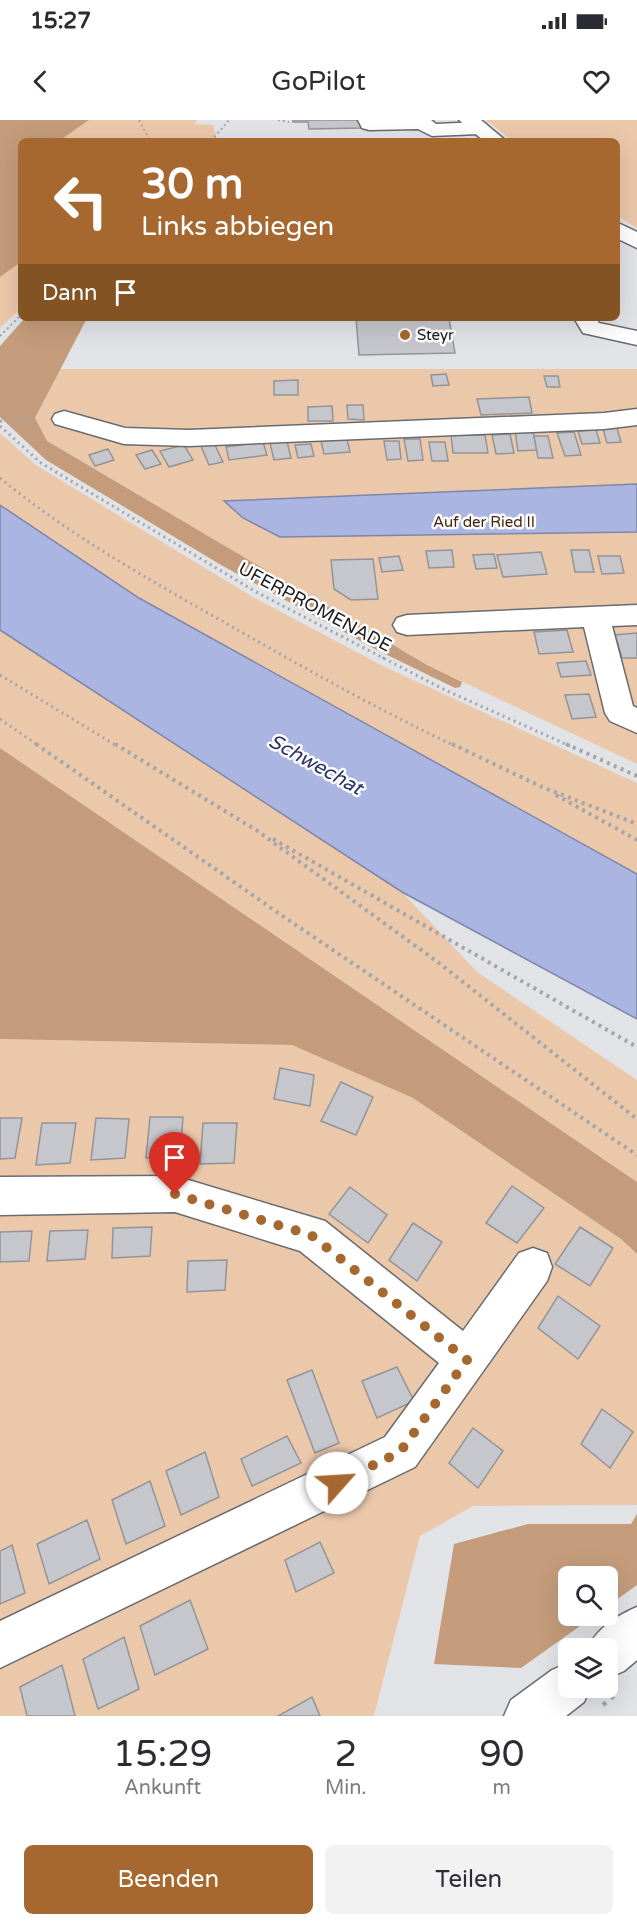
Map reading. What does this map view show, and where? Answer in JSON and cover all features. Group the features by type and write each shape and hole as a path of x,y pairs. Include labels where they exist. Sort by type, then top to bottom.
{"street":[{"path":"369,120 369,124 421,121 432,130 474,124 492,138"},
{"path":"620,231 637,242"},
{"path":"587,321 591,328 637,338"},
{"path":"64,419 124,436 189,438 604,421 637,417"},
{"path":"407,625 637,615"},
{"path":"595,616 620,713 637,722"},
{"path":"0,1196 175,1194 311,1235 467,1360"},
{"path":"0,1645 400,1452 533,1267"},
{"path":"618,1665 637,1630"},
{"path":"527,1716 583,1698"}],"path":[{"path":"139,120 148,138"},
{"path":"214,138 229,120"},
{"path":"279,120 289,122"},
{"path":"0,336 18,318"},
{"path":"0,423 35,419"},
{"name":"UFERPROMENADE","path":"0,423 41,463 258,593 445,690 637,776"},
{"path":"0,478 24,498 129,568 171,592 379,710 542,787 637,840"},
{"path":"383,659 387,652"},
{"path":"0,675 256,830 637,1047"},
{"path":"0,719 284,917 637,1155"},
{"path":"542,787 637,824"},
{"path":"256,830 439,963 637,1119"}],"green space":[{"path":"89,120 197,120 194,124 213,125 216,138 63,138"},
{"path":"486,120 637,120 637,228 620,218 620,138 509,138"},
{"path":"18,264 18,311 0,328 0,277"},
{"name":"Auf der Ried II","path":"60,369 637,369 637,764 427,665 46,441 35,419"},
{"path":"0,433 36,465 251,596 381,665 637,783 637,874 139,598 0,505"},
{"path":"0,630 402,892 477,972 637,1080 637,1182 0,748"},
{"path":"0,1039 292,1045 413,1098 621,1239 637,1254 637,1505 473,1506 420,1536 374,1716 0,1716"}],"shaded area":[{"path":"0,120 89,120 63,138 18,138 18,264 0,277"},
{"path":"22,321 85,321 35,418 47,441 427,665 462,682 460,687 455,688 377,650 221,565 46,460 0,417 0,346"},
{"path":"0,748 637,1182 637,1254 621,1239 413,1098 292,1045 0,1039"},
{"path":"637,1514 637,1585 618,1599 618,1566 558,1566 558,1626 580,1626 563,1638 558,1638 558,1642 521,1668 434,1664 454,1544 528,1524 631,1524"}],"water":[{"path":"637,484 637,532 280,537 243,518 224,501"},
{"name":"Schwechat","path":"0,505 139,598 637,874 637,1019 402,892 0,630"}],"building":[{"path":"293,120 360,120 361,128 309,129 308,122 293,122"},
{"name":"Steyr","path":"356,321 450,321 455,353 359,355"},
{"path":"446,374 449,385 433,386 431,375"},
{"path":"544,376 558,376 560,387 547,387"},
{"path":"298,380 298,395 274,395 274,381"},
{"path":"529,397 532,413 481,415 477,399"},
{"path":"347,405 363,405 364,420 348,419"},
{"path":"332,406 333,421 308,421 308,407"},
{"path":"617,428 621,442 607,443 603,429"},
{"path":"596,430 600,443 582,444 578,431"},
{"path":"515,431 533,431 537,450 518,451"},
{"path":"574,432 581,455 565,456 557,433"},
{"path":"510,434 514,453 496,454 492,435"},
{"path":"451,435 485,435 488,453 453,453"},
{"path":"534,436 548,436 553,458 538,458"},
{"path":"347,439 350,452 324,454 321,441"},
{"path":"404,439 420,439 423,460 408,461"},
{"path":"287,441 291,458 274,460 270,443"},
{"path":"384,441 399,441 401,459 387,460"},
{"path":"263,442 267,455 229,460 226,447"},
{"path":"429,442 445,442 448,461 432,461"},
{"path":"214,443 223,462 209,465 201,446"},
{"path":"311,444 314,456 298,458 295,445"},
{"path":"184,445 193,460 169,467 160,451"},
{"path":"108,449 114,460 95,466 89,455"},
{"path":"152,450 161,464 145,469 136,455"},
{"path":"452,550 454,567 429,568 426,551"},
{"path":"571,550 589,550 594,572 575,572"},
{"path":"541,552 547,574 503,577 497,555"},
{"path":"494,554 497,568 476,569 473,555"},
{"path":"399,556 403,570 382,572 379,558"},
{"path":"598,556 620,556 624,573 602,574"},
{"path":"373,559 378,599 351,600 334,589 331,560"},
{"path":"567,630 573,652 539,654 534,632"},
{"path":"637,633 637,658 622,658 615,635"},
{"path":"586,661 591,675 561,677 557,663"},
{"path":"589,694 596,717 572,719 565,695"},
{"path":"280,1068 314,1075 310,1106 274,1099"},
{"path":"341,1082 373,1097 356,1135 321,1121"},
{"path":"150,1117 183,1117 180,1157 146,1158"},
{"path":"0,1118 22,1118 15,1158 0,1159"},
{"path":"96,1118 129,1119 125,1158 91,1160"},
{"path":"42,1123 76,1123 70,1163 36,1165"},
{"path":"203,1123 237,1123 234,1163 200,1164"},
{"path":"512,1186 544,1208 517,1243 486,1223"},
{"path":"350,1187 387,1215 368,1243 329,1214"},
{"path":"413,1223 442,1242 417,1281 389,1260"},
{"path":"152,1227 150,1256 112,1258 113,1228"},
{"path":"580,1227 613,1248 590,1286 555,1264"},
{"path":"88,1230 85,1259 47,1261 50,1231"},
{"path":"32,1231 29,1261 0,1262 0,1232"},
{"path":"227,1260 225,1290 187,1292 188,1261"},
{"path":"558,1296 600,1326 578,1359 538,1328"},
{"path":"397,1367 414,1401 377,1418 362,1381"},
{"path":"312,1370 339,1443 315,1453 287,1380"},
{"path":"602,1409 633,1432 610,1468 581,1444"},
{"path":"473,1428 503,1451 478,1488 449,1463"},
{"path":"287,1436 301,1463 252,1486 241,1459"},
{"path":"205,1452 219,1497 181,1515 166,1471"},
{"path":"150,1481 165,1526 126,1544 112,1500"},
{"path":"87,1520 100,1559 49,1584 37,1544"},
{"path":"320,1542 334,1573 296,1592 285,1560"},
{"path":"12,1545 25,1593 0,1604 0,1551"},
{"path":"190,1600 208,1649 155,1675 140,1626"},
{"path":"124,1637 139,1689 98,1709 83,1659"},
{"path":"62,1665 75,1716 27,1716 20,1687"},
{"path":"312,1697 320,1716 278,1716"}],"place":[{"name":"Steyr","path":"405,335"}],"route":[{"path":"175,1194 311,1235 467,1360 400,1452 337,1483"}]}
